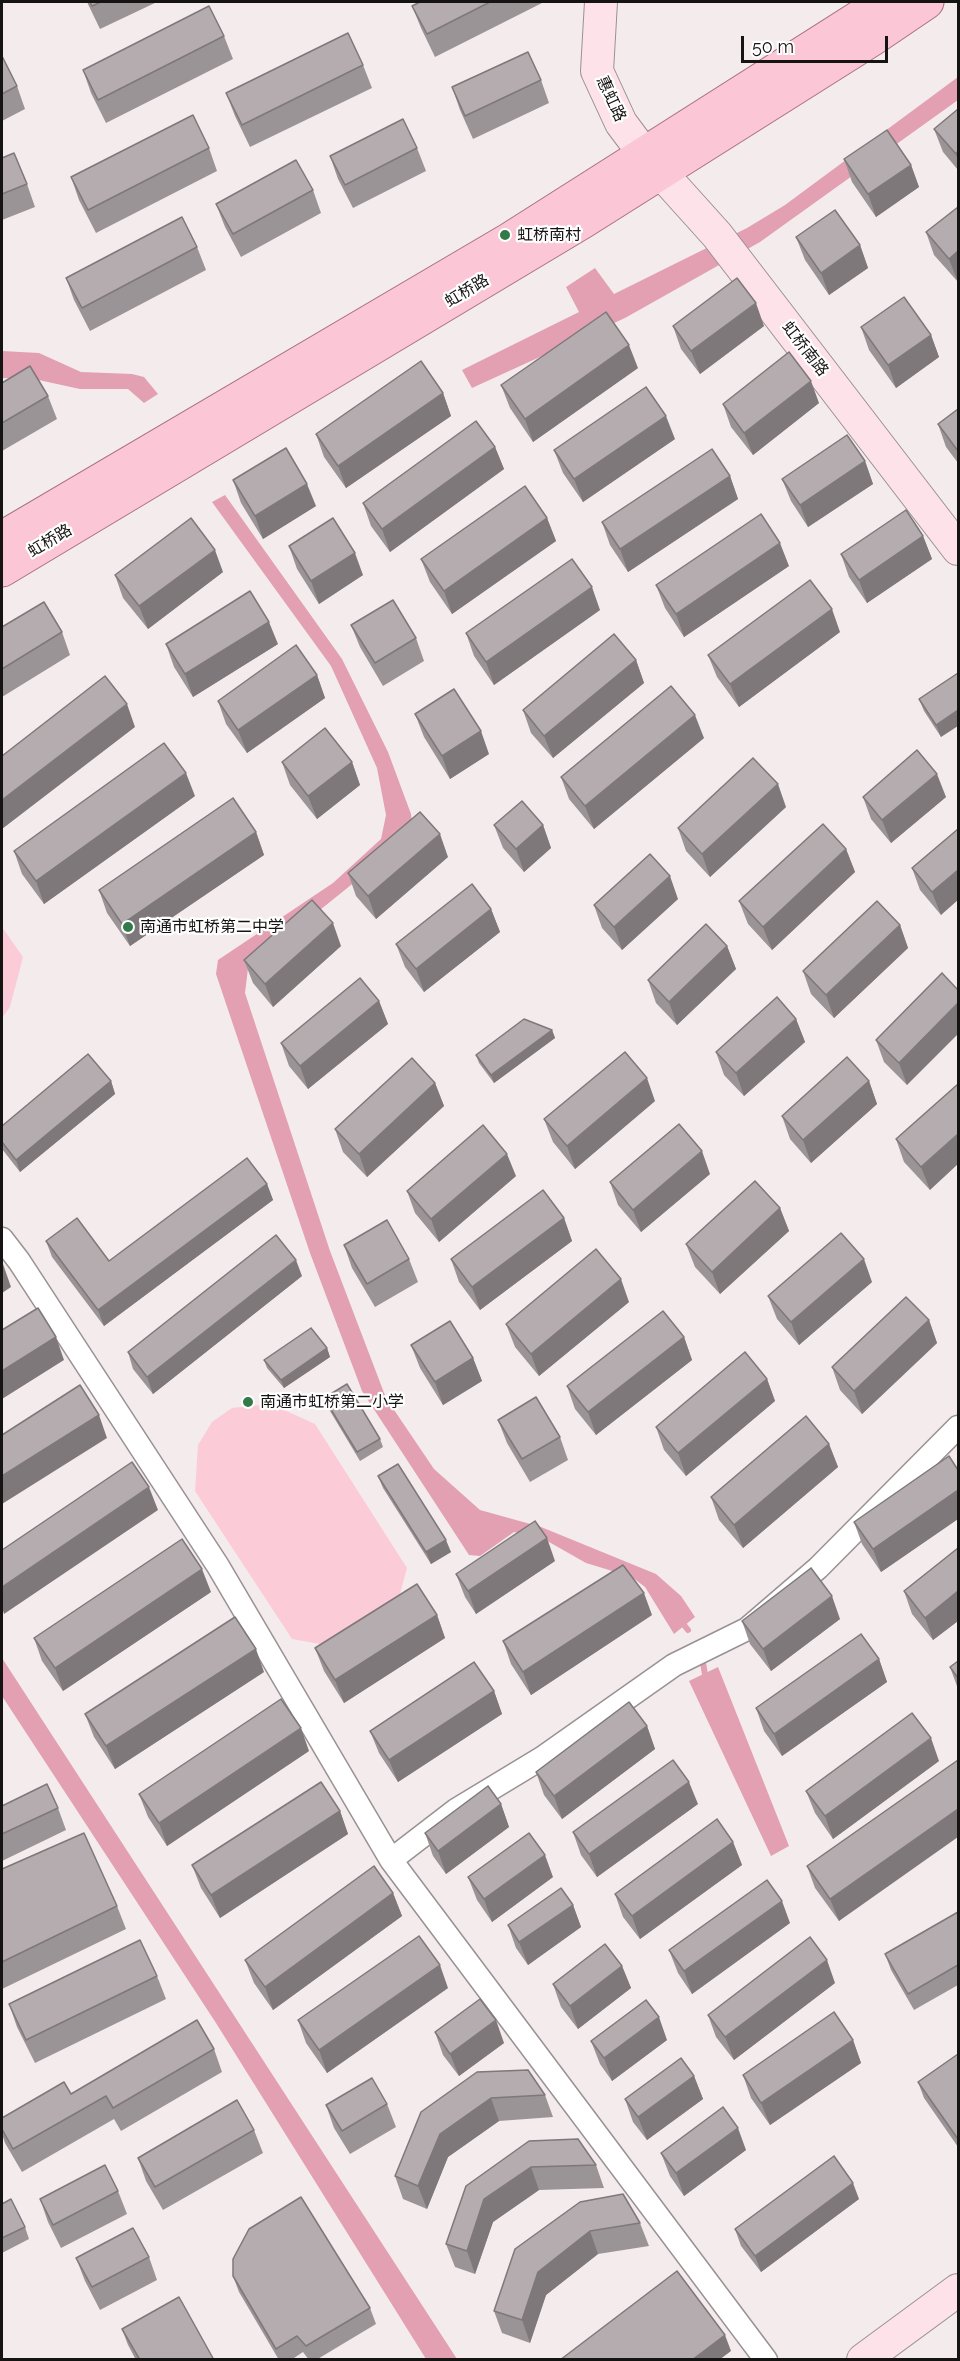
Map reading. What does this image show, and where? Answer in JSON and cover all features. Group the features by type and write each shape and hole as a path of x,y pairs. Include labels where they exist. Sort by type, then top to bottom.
{"main road":[{"name":"虹桥路","path":"2,570 584,221 653,163 883,2"},
{"name":"虹桥路","path":"2,538 510,238 653,163 871,40 927,2"}],"street":[{"name":"惠虹路","path":"602,2 597,71 621,123 653,163"},
{"name":"虹桥南路","path":"653,163 717,235 958,549"},
{"path":"2,1239 19,1261 219,1566 391,1860 766,2360"},
{"path":"391,1860 456,1810 542,1758 674,1665 747,1629 818,1568 958,1427"},
{"path":"863,2360 958,2290"},
{"path":"899,2360 958,2316"}],"shaded area":[{"path":"958,77 958,100 760,242 625,318 472,388 462,370 579,312 566,287 595,268 614,294 747,228 785,205"},
{"path":"2,351 39,353 81,372 132,374 144,377 158,394 144,403 128,389 80,389 34,379 2,378"},
{"path":"225,495 342,659 388,752 411,814 413,835 248,968 245,993 330,1251 386,1398 434,1469 480,1510 541,1527 656,1574 681,1596 695,1617 674,1634 645,1587 632,1577 586,1563 542,1538 514,1532 480,1556 469,1555 362,1391 310,1253 216,974 218,960 333,883 381,839 386,815 377,768 331,666 212,502"},
{"path":"2,927 23,957 10,1007 2,1018"},
{"path":"271,1404 315,1424 407,1568 395,1612 342,1648 292,1639 195,1491 198,1445 212,1422 232,1408"},
{"path":"2,1658 457,2359 426,2359 216,2023 2,1696"},
{"path":"718,1667 789,1846 771,1856 689,1681"}],"building":[{"path":"420,2 490,2 427,34 412,6"},
{"path":"209,6 224,36 98,100 83,70"},
{"path":"348,33 363,65 242,125 226,93"},
{"path":"528,52 541,80 465,116 452,87"},
{"path":"2,56 17,86 2,94"},
{"path":"958,109 958,151 956,154 934,129"},
{"path":"193,115 209,148 88,210 71,177"},
{"path":"403,119 417,148 345,185 330,156"},
{"path":"887,130 911,165 868,194 844,159"},
{"path":"14,153 27,184 2,194 2,158"},
{"path":"296,160 313,190 233,234 216,204"},
{"path":"958,207 958,251 949,259 926,232"},
{"path":"835,210 860,245 821,273 796,237"},
{"path":"182,217 197,247 82,308 66,278"},
{"path":"737,278 756,303 691,351 673,326"},
{"path":"904,297 931,335 888,365 861,327"},
{"path":"606,312 629,345 525,419 501,385"},
{"path":"789,352 811,381 744,433 723,404"},
{"path":"421,361 443,393 338,466 316,434"},
{"path":"30,366 48,396 2,423 2,383"},
{"path":"646,387 666,416 574,479 554,450"},
{"path":"958,409 958,451 938,424"},
{"path":"476,421 495,447 382,529 363,503"},
{"path":"847,435 865,461 800,505 782,479"},
{"path":"286,448 307,484 255,516 233,480"},
{"path":"712,449 730,476 620,549 602,522"},
{"path":"525,486 547,518 444,591 421,559"},
{"path":"906,510 923,536 859,580 841,554"},
{"path":"761,514 780,543 676,614 656,585"},
{"path":"191,518 215,550 139,606 115,575"},
{"path":"333,518 355,553 311,581 289,546"},
{"path":"572,559 592,587 486,662 466,633"},
{"path":"810,580 832,609 730,684 708,655"},
{"path":"250,591 269,622 185,674 166,644"},
{"path":"393,600 416,638 375,663 351,625"},
{"path":"44,602 62,632 2,669 2,627"},
{"path":"614,634 636,660 544,736 523,710"},
{"path":"296,645 317,675 238,730 218,701"},
{"path":"958,673 958,710 936,725 919,699"},
{"path":"105,676 127,704 2,800 2,756"},
{"path":"671,686 695,715 585,806 561,777"},
{"path":"454,689 481,731 442,756 415,714"},
{"path":"325,728 352,762 308,796 282,762"},
{"path":"164,743 186,773 36,881 14,851"},
{"path":"917,750 937,774 882,820 863,797"},
{"path":"753,758 778,784 702,854 678,828"},
{"path":"233,798 256,832 122,924 99,890"},
{"path":"522,801 543,825 516,849 494,825"},
{"path":"420,812 440,834 368,896 348,873"},
{"path":"823,824 846,849 763,927 739,901"},
{"path":"958,829 958,870 932,892 912,868"},
{"path":"650,854 670,876 614,927 594,905"},
{"path":"472,884 491,909 416,969 396,944"},
{"path":"312,900 333,923 265,984 244,960"},
{"path":"877,901 900,925 826,995 803,971"},
{"path":"706,924 727,946 669,1002 648,980"},
{"path":"942,973 958,990 958,1003 899,1063 876,1040"},
{"path":"360,978 379,1001 300,1066 281,1043"},
{"path":"777,997 796,1019 736,1073 716,1052"},
{"path":"524,1019 552,1030 491,1075 476,1055"},
{"path":"625,1052 647,1078 567,1146 544,1119"},
{"path":"88,1054 111,1081 16,1160 2,1142 2,1126"},
{"path":"847,1057 869,1081 803,1140 782,1116"},
{"path":"412,1058 435,1083 359,1154 335,1129"},
{"path":"958,1084 958,1134 921,1167 896,1139"},
{"path":"679,1124 702,1151 633,1210 610,1182"},
{"path":"483,1125 507,1154 431,1219 407,1191"},
{"path":"247,1158 267,1184 98,1310 46,1241 77,1218 109,1261"},
{"path":"755,1181 780,1208 712,1272 686,1244"},
{"path":"543,1190 564,1218 472,1287 451,1259"},
{"path":"387,1220 409,1259 367,1284 344,1245"},
{"path":"841,1233 864,1259 791,1322 768,1296"},
{"path":"276,1235 296,1260 147,1377 128,1352"},
{"path":"596,1249 621,1279 531,1354 506,1324"},
{"path":"906,1297 929,1320 854,1391 832,1367"},
{"path":"38,1308 56,1337 2,1371 2,1330"},
{"path":"663,1311 684,1337 588,1412 567,1386"},
{"path":"450,1321 473,1358 435,1382 411,1345"},
{"path":"311,1328 327,1348 281,1380 264,1360"},
{"path":"745,1352 767,1379 678,1453 656,1427"},
{"path":"347,1384 380,1439 357,1452 324,1398"},
{"path":"80,1385 99,1415 2,1476 2,1435"},
{"path":"536,1397 560,1437 522,1459 498,1420"},
{"path":"806,1416 829,1444 734,1525 711,1497"},
{"path":"949,1456 958,1470 958,1490 873,1549 854,1522"},
{"path":"132,1462 149,1487 2,1587 2,1550"},
{"path":"398,1464 446,1540 426,1552 378,1476"},
{"path":"535,1521 547,1538 468,1591 456,1574"},
{"path":"182,1539 202,1569 55,1668 34,1638"},
{"path":"958,1548 958,1591 925,1618 904,1591"},
{"path":"623,1565 644,1593 523,1672 503,1641"},
{"path":"811,1568 832,1596 763,1649 742,1621"},
{"path":"417,1584 437,1615 335,1680 315,1648"},
{"path":"235,1617 256,1649 106,1746 85,1714"},
{"path":"861,1634 879,1659 774,1734 756,1708"},
{"path":"958,1661 958,1678 950,1667"},
{"path":"474,1662 494,1691 389,1760 370,1731"},
{"path":"281,1699 301,1728 159,1823 139,1794"},
{"path":"629,1702 647,1726 554,1796 536,1772"},
{"path":"912,1713 931,1738 825,1816 806,1791"},
{"path":"673,1760 689,1782 589,1854 573,1832"},
{"path":"958,1760 958,1809 830,1899 807,1866"},
{"path":"321,1782 340,1811 211,1895 192,1865"},
{"path":"47,1784 58,1808 2,1834 2,1806"},
{"path":"488,1786 501,1804 438,1851 425,1833"},
{"path":"717,1819 733,1842 632,1916 615,1894"},
{"path":"84,1833 117,1906 2,1962 2,1869"},
{"path":"529,1833 545,1855 484,1899 468,1877"},
{"path":"374,1866 393,1893 265,1987 245,1960"},
{"path":"767,1880 782,1901 684,1971 669,1950"},
{"path":"561,1888 573,1905 519,1942 508,1925"},
{"path":"958,1912 958,1965 908,1994 885,1954"},
{"path":"419,1936 440,1965 319,2050 298,2020"},
{"path":"810,1937 827,1960 725,2037 708,2015"},
{"path":"140,1940 157,1976 26,2040 9,2004"},
{"path":"605,1944 622,1966 570,2006 553,1984"},
{"path":"480,1999 496,2020 450,2054 435,2032"},
{"path":"646,2000 659,2017 604,2058 591,2041"},
{"path":"834,2012 853,2040 761,2103 743,2075"},
{"path":"197,2020 214,2049 113,2108 106,2096 13,2149 2,2129 2,2118 64,2082 71,2094"},
{"path":"958,2054 958,2139 918,2082"},
{"path":"681,2058 694,2076 638,2117 625,2099"},
{"path":"528,2070 545,2095 491,2098 440,2134 418,2186 395,2176 421,2112 477,2072"},
{"path":"372,2078 387,2104 342,2131 326,2105"},
{"path":"237,2100 254,2130 155,2187 138,2158"},
{"path":"723,2107 738,2128 676,2173 661,2153"},
{"path":"578,2139 596,2165 531,2167 484,2199 467,2251 446,2244 466,2186 529,2141"},
{"path":"834,2156 853,2183 755,2256 735,2229"},
{"path":"105,2165 118,2191 53,2225 40,2199"},
{"path":"623,2194 640,2223 590,2231 538,2272 522,2320 494,2311 515,2249 580,2202"},
{"path":"301,2197 370,2308 306,2346 297,2336 276,2349 233,2276 233,2259 249,2229"},
{"path":"11,2199 25,2227 2,2238 2,2204"},
{"path":"133,2228 149,2257 92,2287 76,2258"},
{"path":"677,2271 725,2335 692,2360 560,2360"},
{"path":"179,2297 214,2360 140,2360 122,2329"}],"waterway":[{"path":"680,1620 688,1630"},
{"path":"703,1663 706,1680"}],"place":[{"name":"虹桥南村","path":"505,235"},
{"name":"南通市虹桥第二中学","path":"128,927"},
{"name":"南通市虹桥第二小学","path":"248,1402"}]}
